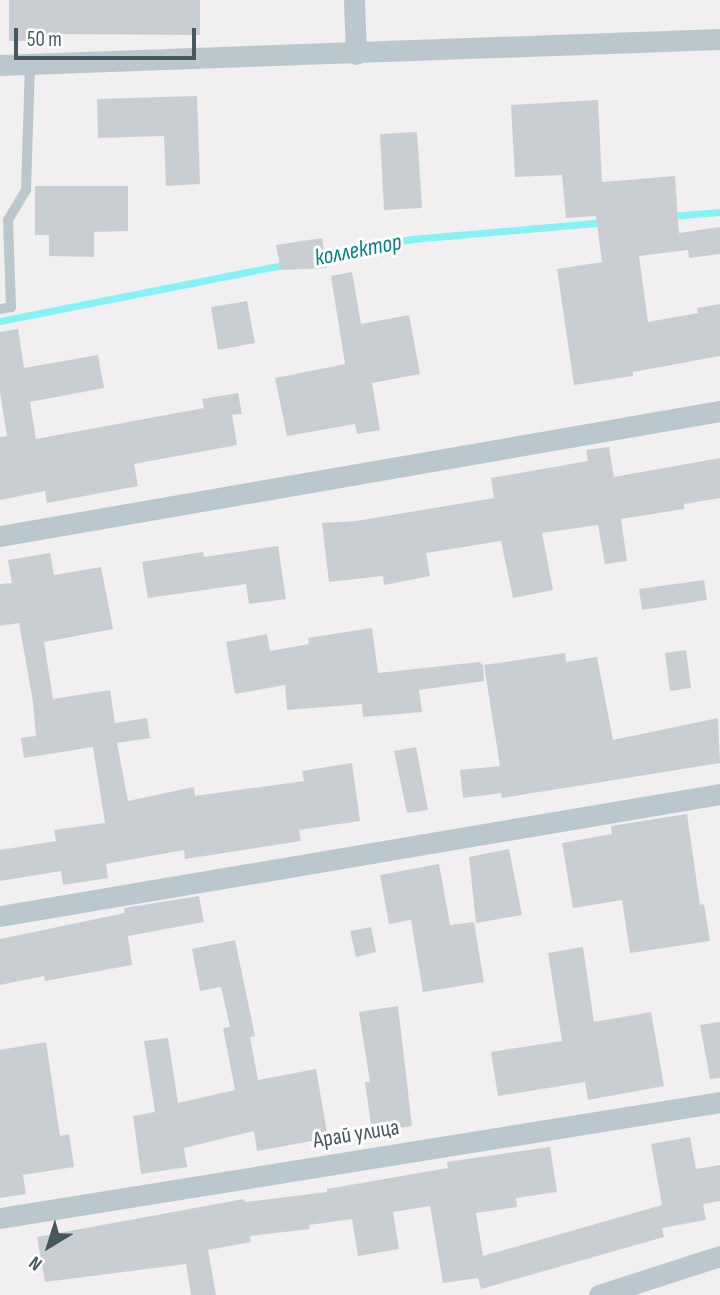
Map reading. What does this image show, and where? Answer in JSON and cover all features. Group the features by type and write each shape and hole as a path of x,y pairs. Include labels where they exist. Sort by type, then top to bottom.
{"street":[{"path":"354,0 356,54"},
{"path":"0,65 356,54 720,38"},
{"path":"0,536 720,411"},
{"path":"0,916 720,794"},
{"name":"Арай улица","path":"0,1218 720,1102"},
{"path":"599,1295 720,1256"}],"lane":[{"path":"0,309 11,307 4,221 26,190 30,64"}],"building":[{"path":"9,0 200,0 200,35 53,34 53,41 9,41"},
{"path":"197,96 200,184 166,186 164,136 98,138 97,99"},
{"path":"598,100 602,182 675,176 679,233 720,227 720,254 689,258 688,250 639,256 648,322 698,313 697,308 720,304 720,356 633,372 633,376 574,385 557,269 602,262 596,216 566,218 562,175 515,177 511,105"},
{"path":"417,132 422,208 384,210 380,134"},
{"path":"35,186 128,186 128,231 94,232 94,257 49,256 49,235 35,235"},
{"path":"322,238 327,268 281,270 276,245"},
{"path":"352,272 361,324 409,315 420,374 372,383 380,430 357,434 355,424 287,436 275,378 345,364 331,276"},
{"path":"247,301 255,343 218,350 211,307"},
{"path":"18,329 24,368 98,355 104,388 30,402 36,439 204,408 202,399 238,393 242,414 232,415 237,445 134,464 138,486 47,503 45,491 0,500 0,437 7,436 0,392 0,332"},
{"path":"609,447 614,477 720,458 720,498 684,504 684,509 621,519 627,561 605,564 598,525 542,533 553,590 513,598 501,541 426,553 430,576 384,585 383,576 329,582 322,523 356,521 494,498 491,478 588,461 586,450"},
{"path":"278,546 286,599 249,604 246,584 148,598 142,562 203,552 204,557"},
{"path":"50,553 54,575 101,567 113,629 44,642 53,699 110,690 115,723 147,718 150,738 117,743 128,801 194,787 195,796 304,781 302,771 352,763 360,821 299,830 301,841 185,859 184,850 106,864 108,878 63,885 61,871 0,881 0,850 56,841 54,830 105,823 93,747 24,758 21,738 36,736 33,702 19,623 0,626 0,584 12,583 8,560"},
{"path":"704,580 707,600 642,610 639,589"},
{"path":"372,628 378,673 479,662 483,665 484,681 419,690 422,712 363,717 362,704 287,710 285,685 235,694 226,642 267,634 270,651 309,644 308,638"},
{"path":"686,650 691,688 670,691 665,653"},
{"path":"565,653 566,662 597,657 613,740 718,718 720,763 502,798 501,793 463,798 460,770 500,766 484,665"},
{"path":"416,747 428,810 407,813 394,751"},
{"path":"687,814 700,905 704,904 710,941 630,953 622,900 573,908 562,843 612,834 611,826"},
{"path":"509,849 522,915 476,923 469,857"},
{"path":"439,864 450,925 474,922 484,982 423,992 411,920 389,924 380,875"},
{"path":"199,896 204,922 128,936 132,965 45,981 44,976 0,985 0,939 125,913 124,908"},
{"path":"371,927 376,952 356,957 350,931"},
{"path":"235,940 255,1036 250,1037 258,1080 316,1069 328,1138 257,1151 254,1131 184,1148 187,1167 141,1174 133,1116 155,1112 144,1041 168,1038 178,1103 235,1090 223,1028 230,1027 221,987 200,991 192,949"},
{"path":"583,947 594,1022 651,1012 664,1086 588,1100 585,1082 498,1096 491,1052 562,1041 548,953"},
{"path":"398,1006 412,1126 372,1132 365,1082 370,1082 359,1012"},
{"path":"720,1022 720,1078 710,1079 700,1025"},
{"path":"46,1042 60,1136 69,1134 74,1167 23,1175 26,1194 0,1198 0,1050"},
{"path":"690,1137 696,1169 720,1165 720,1201 703,1204 706,1220 662,1228 664,1237 481,1289 478,1278 443,1283 430,1206 393,1212 399,1249 358,1256 352,1219 309,1225 310,1229 250,1236 251,1242 208,1250 216,1295 191,1295 186,1264 45,1282 37,1237 244,1199 245,1202 327,1192 327,1189 448,1168 447,1162 550,1147 557,1192 516,1198 517,1207 476,1213 483,1256 662,1205 651,1144"}],"waterway":[{"name":"коллектор","path":"671,216 720,212"},
{"name":"коллектор","path":"316,258 412,239 606,222"},
{"name":"коллектор","path":"0,321 288,264"}]}
